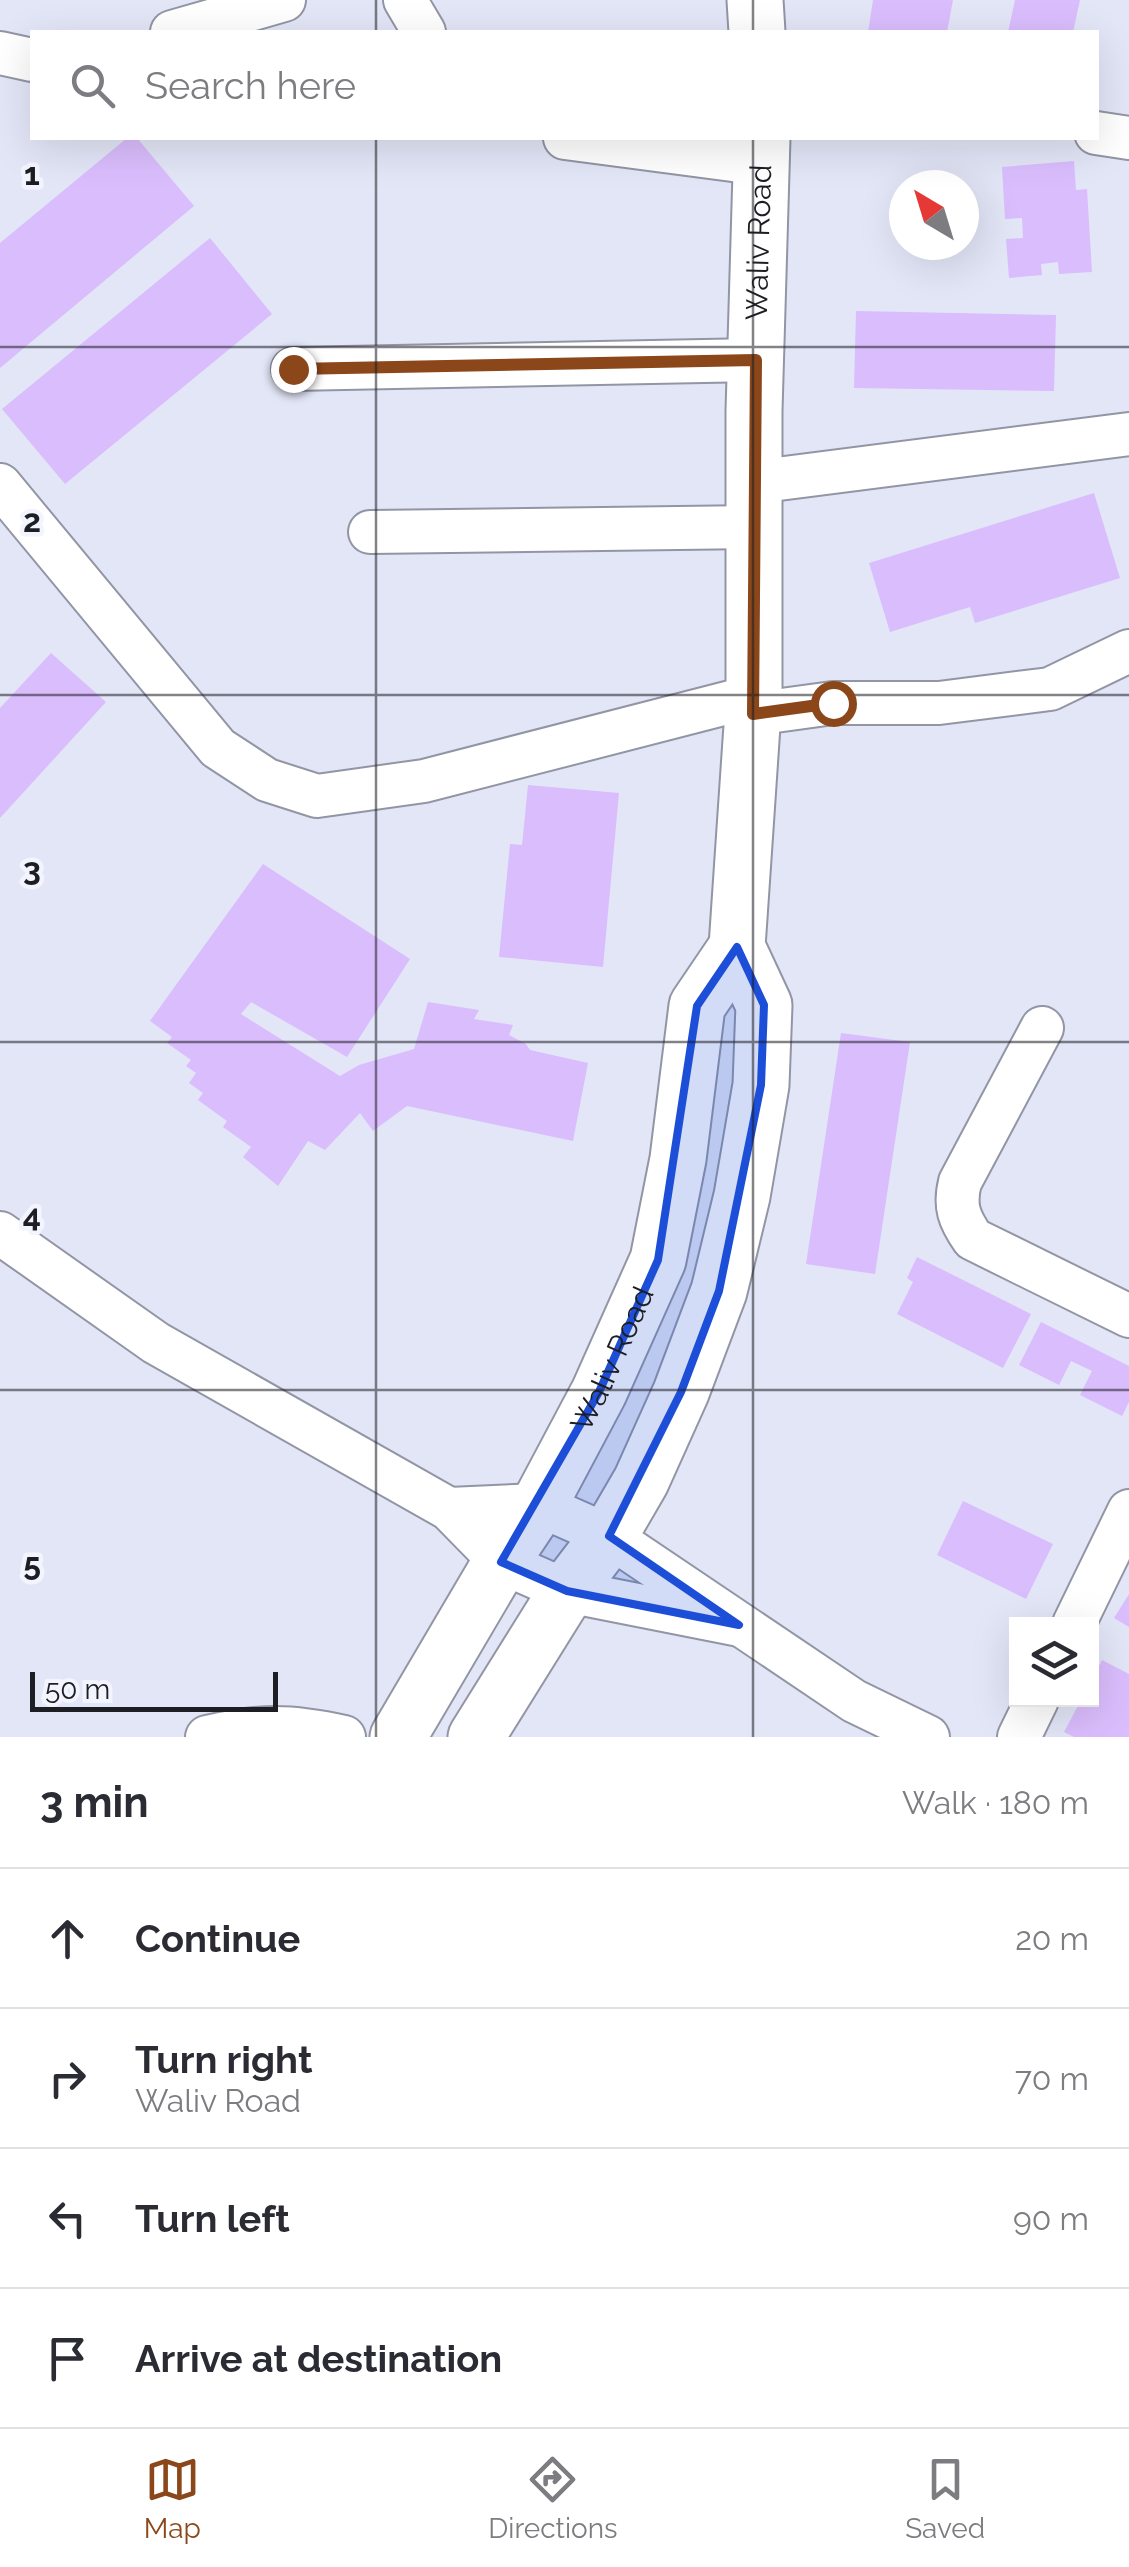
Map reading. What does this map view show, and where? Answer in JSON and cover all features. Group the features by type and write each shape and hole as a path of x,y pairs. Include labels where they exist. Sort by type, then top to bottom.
{"main road":[{"path":"756,0 757,30"},
{"name":"Waliv Road","path":"476,1737 567,1590 609,1536 641,1481 681,1392 719,1291 742,1196 760,1085 764,1005 737,948 753,705 762,151"},
{"name":"Waliv Road","path":"398,1737 539,1505 599,1392 658,1260 678,1158 697,1006 737,948"}],"street":[{"path":"179,30 284,0"},
{"path":"405,0 423,30"},
{"path":"0,54 30,60"},
{"path":"1099,133 1129,138"},
{"path":"595,140 762,151"},
{"path":"293,369 756,360"},
{"path":"370,532 754,504 1129,434"},
{"path":"0,485 218,748 267,780 317,796 424,781 753,705 939,704 1050,689 1129,651"},
{"path":"1042,1028 960,1182 956,1198 960,1220 973,1239 1129,1316"},
{"path":"0,1234 156,1343 449,1509 501,1562 567,1590 740,1625"},
{"path":"449,1509 539,1505 609,1536 854,1701 928,1737"},
{"path":"1077,1617 1129,1511"},
{"path":"1019,1737 1034,1707"},
{"path":"207,1737 249,1728 298,1726 344,1737"}],"highlighted area":[{"path":"737,947 764,1005 761,1085 719,1291 681,1392 609,1536 739,1625 567,1591 501,1562 599,1392 658,1260 697,1006"}],"building":[{"path":"873,0 953,0 947,30 868,30"},
{"path":"1015,0 1080,0 1073,30 1008,30"},
{"path":"125,140 139,140 194,206 0,368 0,243"},
{"path":"1074,161 1076,190 1087,189 1092,272 1059,274 1058,262 1041,264 1042,275 1009,278 1006,239 1023,238 1022,218 1005,219 1002,167"},
{"path":"210,238 272,314 65,484 2,409"},
{"path":"856,311 1056,315 1054,391 854,388"},
{"path":"1094,493 1120,578 975,623 970,607 890,632 869,563"},
{"path":"51,653 106,702 0,818 0,708"},
{"path":"528,785 619,793 603,967 499,957 510,844 522,845"},
{"path":"263,864 410,959 347,1057 251,1002 241,1014 340,1076 359,1065 414,1049 428,1002 479,1010 474,1019 513,1025 509,1035 530,1050 588,1063 573,1141 407,1106 373,1131 360,1113 325,1150 308,1141 278,1186 243,1157 251,1147 223,1127 227,1121 198,1100 203,1093 189,1083 196,1073 186,1066 191,1060 167,1043 172,1037 150,1021"},
{"path":"841,1033 910,1042 875,1274 806,1264"},
{"path":"917,1257 1031,1314 1003,1368 897,1314 913,1282 907,1278"},
{"path":"1041,1322 1129,1366 1129,1402 1122,1416 1080,1395 1092,1371 1071,1361 1059,1385 1019,1365"},
{"path":"963,1501 1053,1544 1026,1599 937,1555"},
{"path":"1129,1594 1129,1627 1114,1618"},
{"path":"1102,1660 1129,1674 1129,1737 1074,1737 1064,1732 1077,1707 1099,1707"}],"route":[{"path":"293,369 756,360 753,714 833,703"}]}
